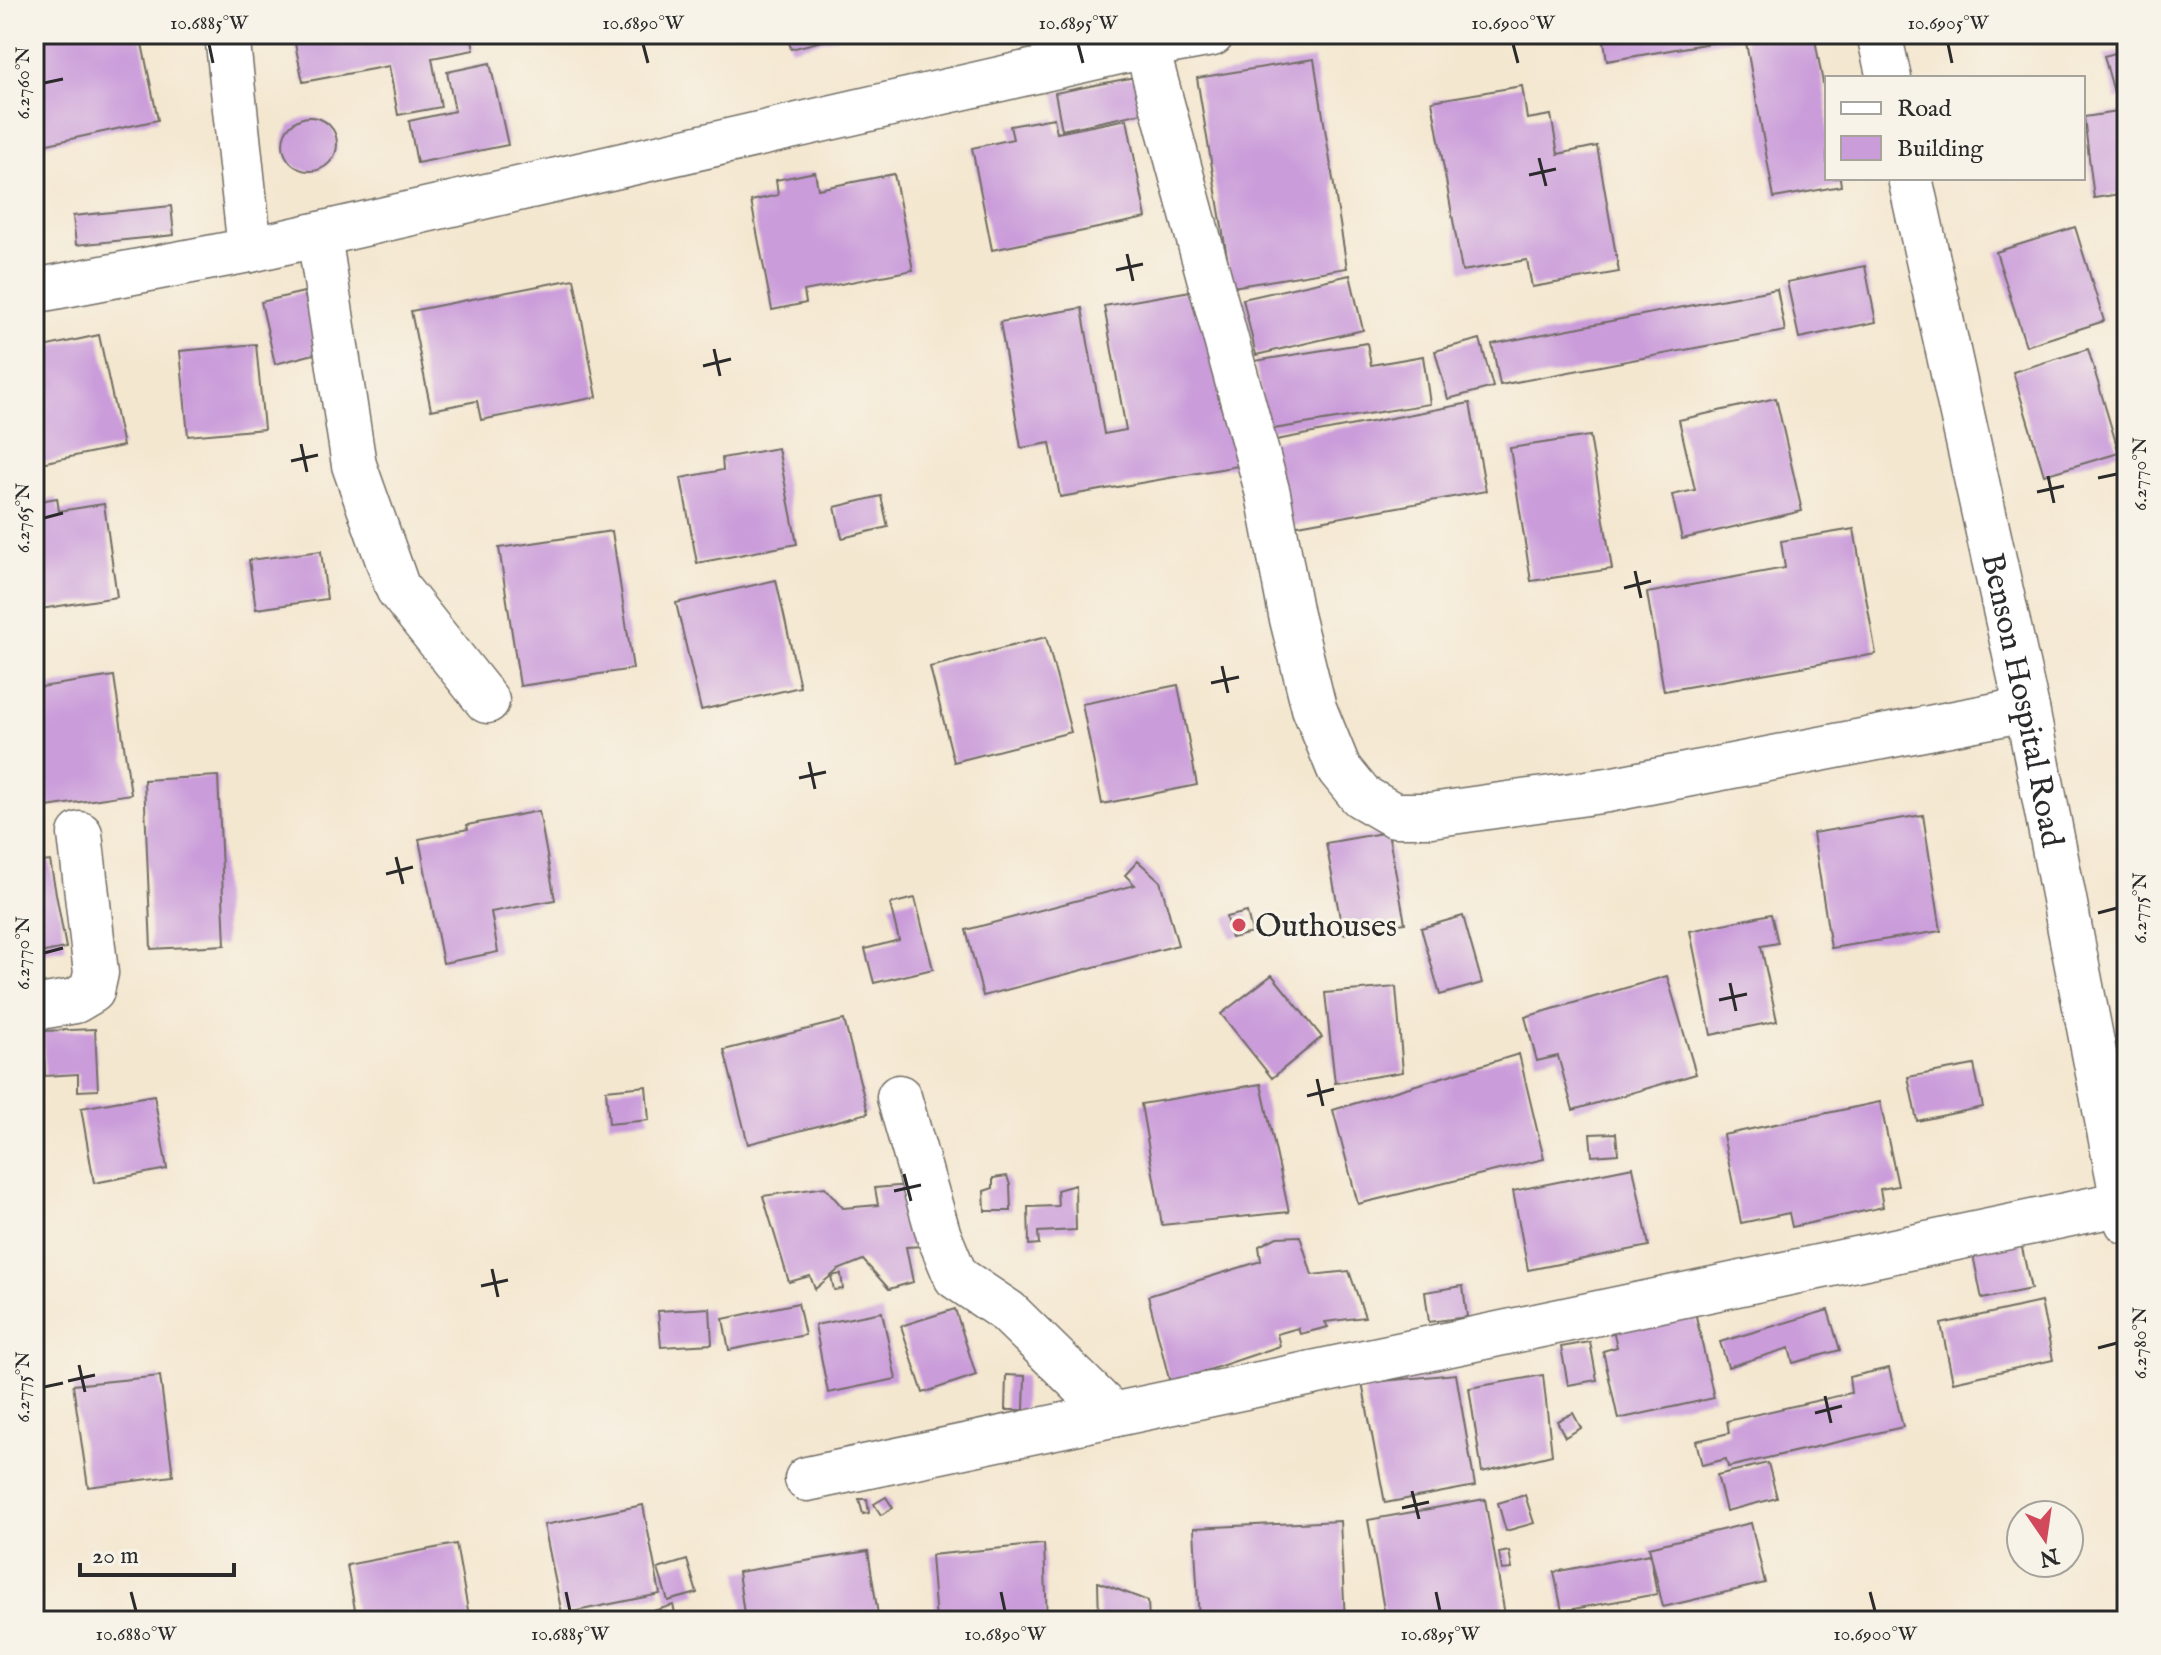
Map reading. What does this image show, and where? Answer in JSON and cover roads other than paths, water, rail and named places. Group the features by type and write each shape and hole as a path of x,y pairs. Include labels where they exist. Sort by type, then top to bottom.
{"street":[{"path":"227,34 250,250"},
{"path":"34,291 319,235 1144,40 1212,34"},
{"path":"1879,34 1889,76"},
{"path":"1144,40 1268,494 1291,615 1314,708 1339,769 1361,796 1394,815 1431,815 1608,790 2027,709"},
{"name":"Benson Hospital Road","path":"1910,180 2027,709 2125,1212"},
{"path":"319,235 354,465 398,589 487,701"},
{"path":"34,1008 75,1001 92,991 96,973 80,834"},
{"path":"899,1097 939,1236 956,1277 1008,1312 1113,1415"},
{"path":"807,1479 2125,1212"}],"place":[{"name":"Outhouses","path":"1239,925"}]}
